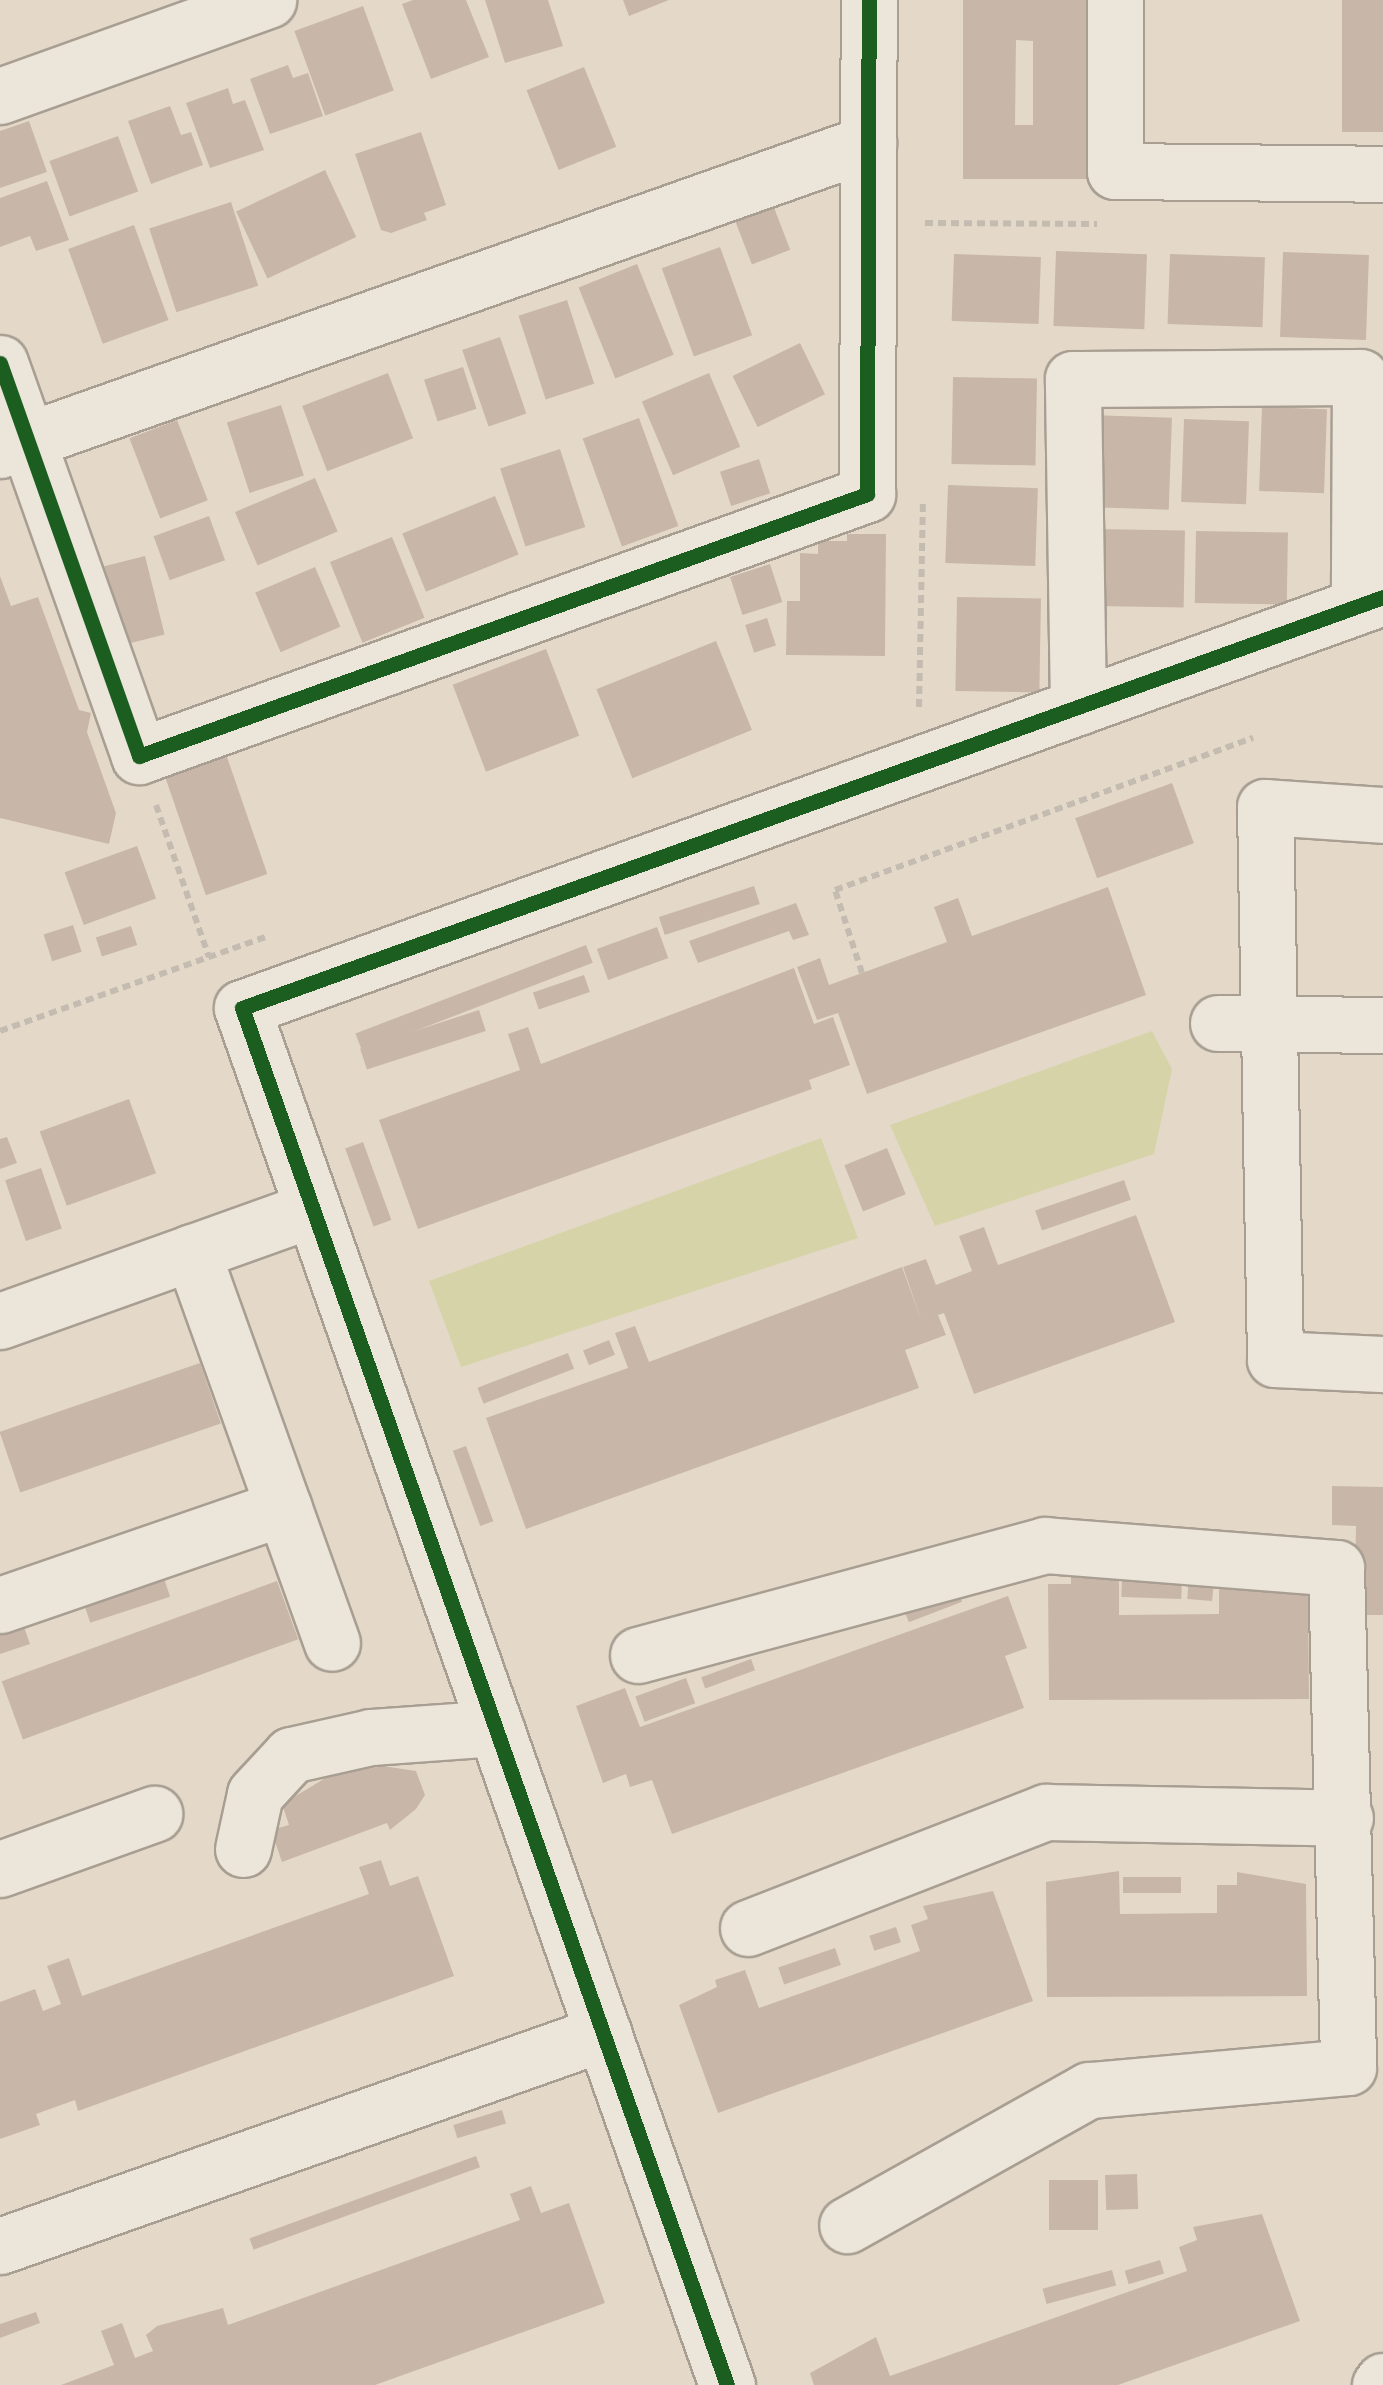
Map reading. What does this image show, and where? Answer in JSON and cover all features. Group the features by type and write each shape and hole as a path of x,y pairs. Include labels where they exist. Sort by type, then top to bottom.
{"street":[{"path":"0,96 268,0"},
{"path":"0,364 14,445 139,756 866,494 869,0"},
{"path":"1115,0 1116,171 1383,174"},
{"path":"14,445 868,143"},
{"path":"709,2380 603,2033 242,1008 1078,707 1371,601 1360,377 1073,378 1078,707"},
{"path":"1383,815 1264,807 1243,1024 1275,1359 1383,1364"},
{"path":"1383,981 1383,1040"},
{"path":"1243,1024 1383,1026"},
{"path":"0,1320 313,1210"},
{"path":"192,1252 332,1643"},
{"path":"0,1605 284,1507"},
{"path":"638,1655 1045,1546 1336,1568 1363,1652 1344,1818 1348,2067 1090,2090 847,2225"},
{"path":"243,1849 254,1794 290,1754 371,1737 496,1728"},
{"path":"748,1928 1046,1812 1344,1818"},
{"path":"0,1869 154,1814"},
{"path":"0,2246 603,2033"}],"path":[{"path":"925,223 1102,224"},
{"path":"862,972 835,890 1253,738"},
{"path":"139,756 210,956"}],"shaded area":[{"path":"1152,1031 1172,1069 1154,1154 935,1226 890,1125"},
{"path":"821,1138 858,1238 461,1367 429,1281"}],"building":[{"path":"413,0 466,0 489,57 431,79 402,4"},
{"path":"485,0 548,0 563,46 505,63"},
{"path":"623,0 669,0 629,16"},
{"path":"963,0 1090,0 1089,179 963,179","holes":["1016,40 1033,41 1033,125 1015,125"]},
{"path":"1342,0 1383,0 1383,132 1342,132"},
{"path":"363,6 394,91 325,116 294,31"},
{"path":"288,65 293,78 308,73 323,116 270,134 250,79"},
{"path":"584,67 616,147 559,170 527,90"},
{"path":"228,88 233,104 245,100 264,150 210,168 186,103"},
{"path":"170,106 181,135 191,132 203,165 151,184 128,121"},
{"path":"29,121 47,172 0,188 0,131"},
{"path":"421,132 446,205 424,213 427,220 391,233 381,230 355,154"},
{"path":"118,136 138,191 70,216 49,161"},
{"path":"325,170 356,237 267,278 236,211"},
{"path":"47,181 69,240 36,251 30,236 0,247 0,198"},
{"path":"231,202 258,286 176,312 149,229"},
{"path":"773,205 790,250 752,265 735,220"},
{"path":"134,225 169,320 103,344 68,249"},
{"path":"720,247 752,335 694,357 662,268"},
{"path":"1056,251 1147,254 1144,329 1053,326"},
{"path":"1283,252 1369,255 1366,340 1280,337"},
{"path":"954,254 1041,257 1039,324 952,321"},
{"path":"1170,254 1265,257 1262,327 1168,324"},
{"path":"637,264 674,355 615,378 579,288"},
{"path":"567,300 594,384 546,399 518,316"},
{"path":"500,337 526,414 489,427 462,350"},
{"path":"800,343 825,394 758,427 733,376"},
{"path":"463,367 477,409 438,422 424,380"},
{"path":"388,373 413,438 327,471 302,406"},
{"path":"709,373 740,447 673,475 642,402"},
{"path":"953,377 1037,378 1035,465 951,464"},
{"path":"281,405 304,475 250,493 227,423"},
{"path":"1262,407 1327,409 1324,493 1259,491"},
{"path":"1091,415 1172,418 1169,510 1088,507"},
{"path":"639,418 678,526 622,547 583,439"},
{"path":"1184,419 1249,421 1246,504 1181,502"},
{"path":"177,420 208,500 160,519 129,438"},
{"path":"560,449 585,527 525,546 500,468"},
{"path":"759,459 770,493 731,506 720,472"},
{"path":"315,478 338,531 258,565 235,512"},
{"path":"948,485 1038,488 1035,566 945,563"},
{"path":"495,496 519,554 426,592 402,533"},
{"path":"209,516 225,560 170,580 154,536"},
{"path":"1097,529 1185,531 1184,608 1096,606"},
{"path":"1196,531 1288,533 1287,605 1195,603"},
{"path":"847,534 886,534 885,656 786,655 787,601 800,601 800,553 818,554 818,541 847,541"},
{"path":"392,537 425,618 362,643 330,562"},
{"path":"145,556 165,635 124,645 104,566"},
{"path":"770,564 782,602 742,615 730,577"},
{"path":"315,567 340,627 281,652 255,592"},
{"path":"0,576 11,606 38,597 79,710 91,713 87,732 116,813 109,844 0,818"},
{"path":"957,597 1041,598 1039,692 955,691"},
{"path":"767,618 776,646 754,653 745,625"},
{"path":"716,641 752,730 632,778 596,689"},
{"path":"546,649 579,736 486,772 453,685"},
{"path":"226,754 267,874 206,895 165,775"},
{"path":"1172,783 1194,843 1097,878 1075,818"},
{"path":"137,846 156,899 84,925 65,872"},
{"path":"754,886 760,904 665,935 659,917"},
{"path":"1108,887 1146,995 867,1094 838,1013 817,1020 797,967 820,958 829,985 947,942 934,907 958,898 972,936"},
{"path":"796,903 809,935 793,940 789,931 698,963 689,941"},
{"path":"73,925 82,952 52,961 44,935"},
{"path":"131,926 137,945 102,956 96,937"},
{"path":"657,927 668,958 608,980 597,949"},
{"path":"586,945 593,963 362,1051 355,1034"},
{"path":"794,968 814,1024 833,1017 850,1065 809,1080 812,1089 418,1229 379,1120 520,1070 508,1034 528,1027 541,1064"},
{"path":"584,975 590,992 539,1010 533,993"},
{"path":"479,1010 486,1031 367,1070 360,1049"},
{"path":"129,1099 156,1173 67,1206 40,1131"},
{"path":"7,1137 17,1163 0,1169 0,1139"},
{"path":"363,1142 391,1220 374,1226 345,1148"},
{"path":"887,1148 906,1194 863,1212 844,1165"},
{"path":"41,1168 62,1229 26,1241 5,1180"},
{"path":"1124,1180 1131,1200 1042,1230 1035,1211"},
{"path":"1136,1215 1175,1322 974,1394 944,1313 938,1315 946,1335 905,1350 919,1388 526,1529 486,1418 628,1368 615,1333 635,1326 649,1362 902,1267 922,1322 903,1267 926,1259 936,1285 972,1271 959,1236 984,1227 998,1265"},
{"path":"609,1340 615,1355 589,1365 583,1350"},
{"path":"568,1353 574,1369 484,1404 477,1388"},
{"path":"200,1363 221,1424 20,1493 0,1432"},
{"path":"466,1446 493,1521 480,1526 453,1451"},
{"path":"1332,1486 1383,1487 1383,1615 1354,1615 1356,1526 1332,1525"},
{"path":"1190,1567 1215,1569 1212,1601 1187,1599"},
{"path":"1119,1573 1119,1615 1219,1614 1219,1587 1308,1585 1309,1699 1049,1700 1048,1584 1071,1584 1071,1577"},
{"path":"163,1575 170,1597 90,1623 83,1601"},
{"path":"1122,1578 1182,1580 1181,1599 1121,1597"},
{"path":"277,1581 298,1639 23,1739 2,1681"},
{"path":"956,1586 962,1602 909,1622 903,1606"},
{"path":"1008,1596 1027,1648 1005,1656 1024,1708 672,1834 652,1780 630,1787 626,1774 603,1783 576,1706 625,1688 640,1727"},
{"path":"23,1624 30,1644 0,1654 0,1631"},
{"path":"751,1659 755,1670 705,1688 701,1677"},
{"path":"686,1678 695,1703 644,1722 635,1696"},
{"path":"383,1766 416,1771 425,1795 416,1809 390,1830 387,1823 282,1862 271,1830 289,1825 282,1804 329,1776"},
{"path":"381,1860 390,1886 418,1876 454,1976 78,2111 75,2100 36,2114 40,2125 0,2139 0,2002 35,1989 43,2011 61,2004 47,1966 69,1958 82,1996 369,1894 359,1867"},
{"path":"1119,1871 1120,1914 1217,1913 1217,1885 1237,1885 1237,1872 1306,1884 1307,1996 1047,1997 1046,1882"},
{"path":"1123,1877 1181,1877 1181,1893 1123,1893"},
{"path":"993,1891 1033,2001 718,2113 679,2005 717,1987 715,1980 745,1970 759,2008 920,1951 911,1925 928,1919 923,1906"},
{"path":"896,1927 901,1942 874,1951 869,1936"},
{"path":"835,1948 841,1965 784,1985 778,1968"},
{"path":"502,2110 506,2123 457,2138 453,2125"},
{"path":"476,2156 480,2167 254,2250 250,2238"},
{"path":"1137,2174 1138,2209 1106,2210 1105,2175"},
{"path":"1049,2180 1098,2180 1098,2230 1049,2230"},
{"path":"531,2186 541,2213 569,2203 605,2303 375,2385 61,2385 114,2365 101,2331 122,2323 135,2358 153,2351 146,2335 157,2326 223,2308 228,2325 520,2220 510,2194"},
{"path":"1262,2214 1300,2321 1118,2385 814,2385 810,2373 876,2337 890,2376 1187,2271 1179,2247 1197,2240 1193,2227"},
{"path":"1160,2260 1164,2273 1129,2284 1125,2271"},
{"path":"1112,2270 1116,2285 1047,2304 1042,2289"},
{"path":"36,2312 40,2323 0,2338 0,2324"}],"cycle path":[{"path":"0,363 139,756 867,494 869,0"},
{"path":"727,2385 242,1008 1383,597"}]}
